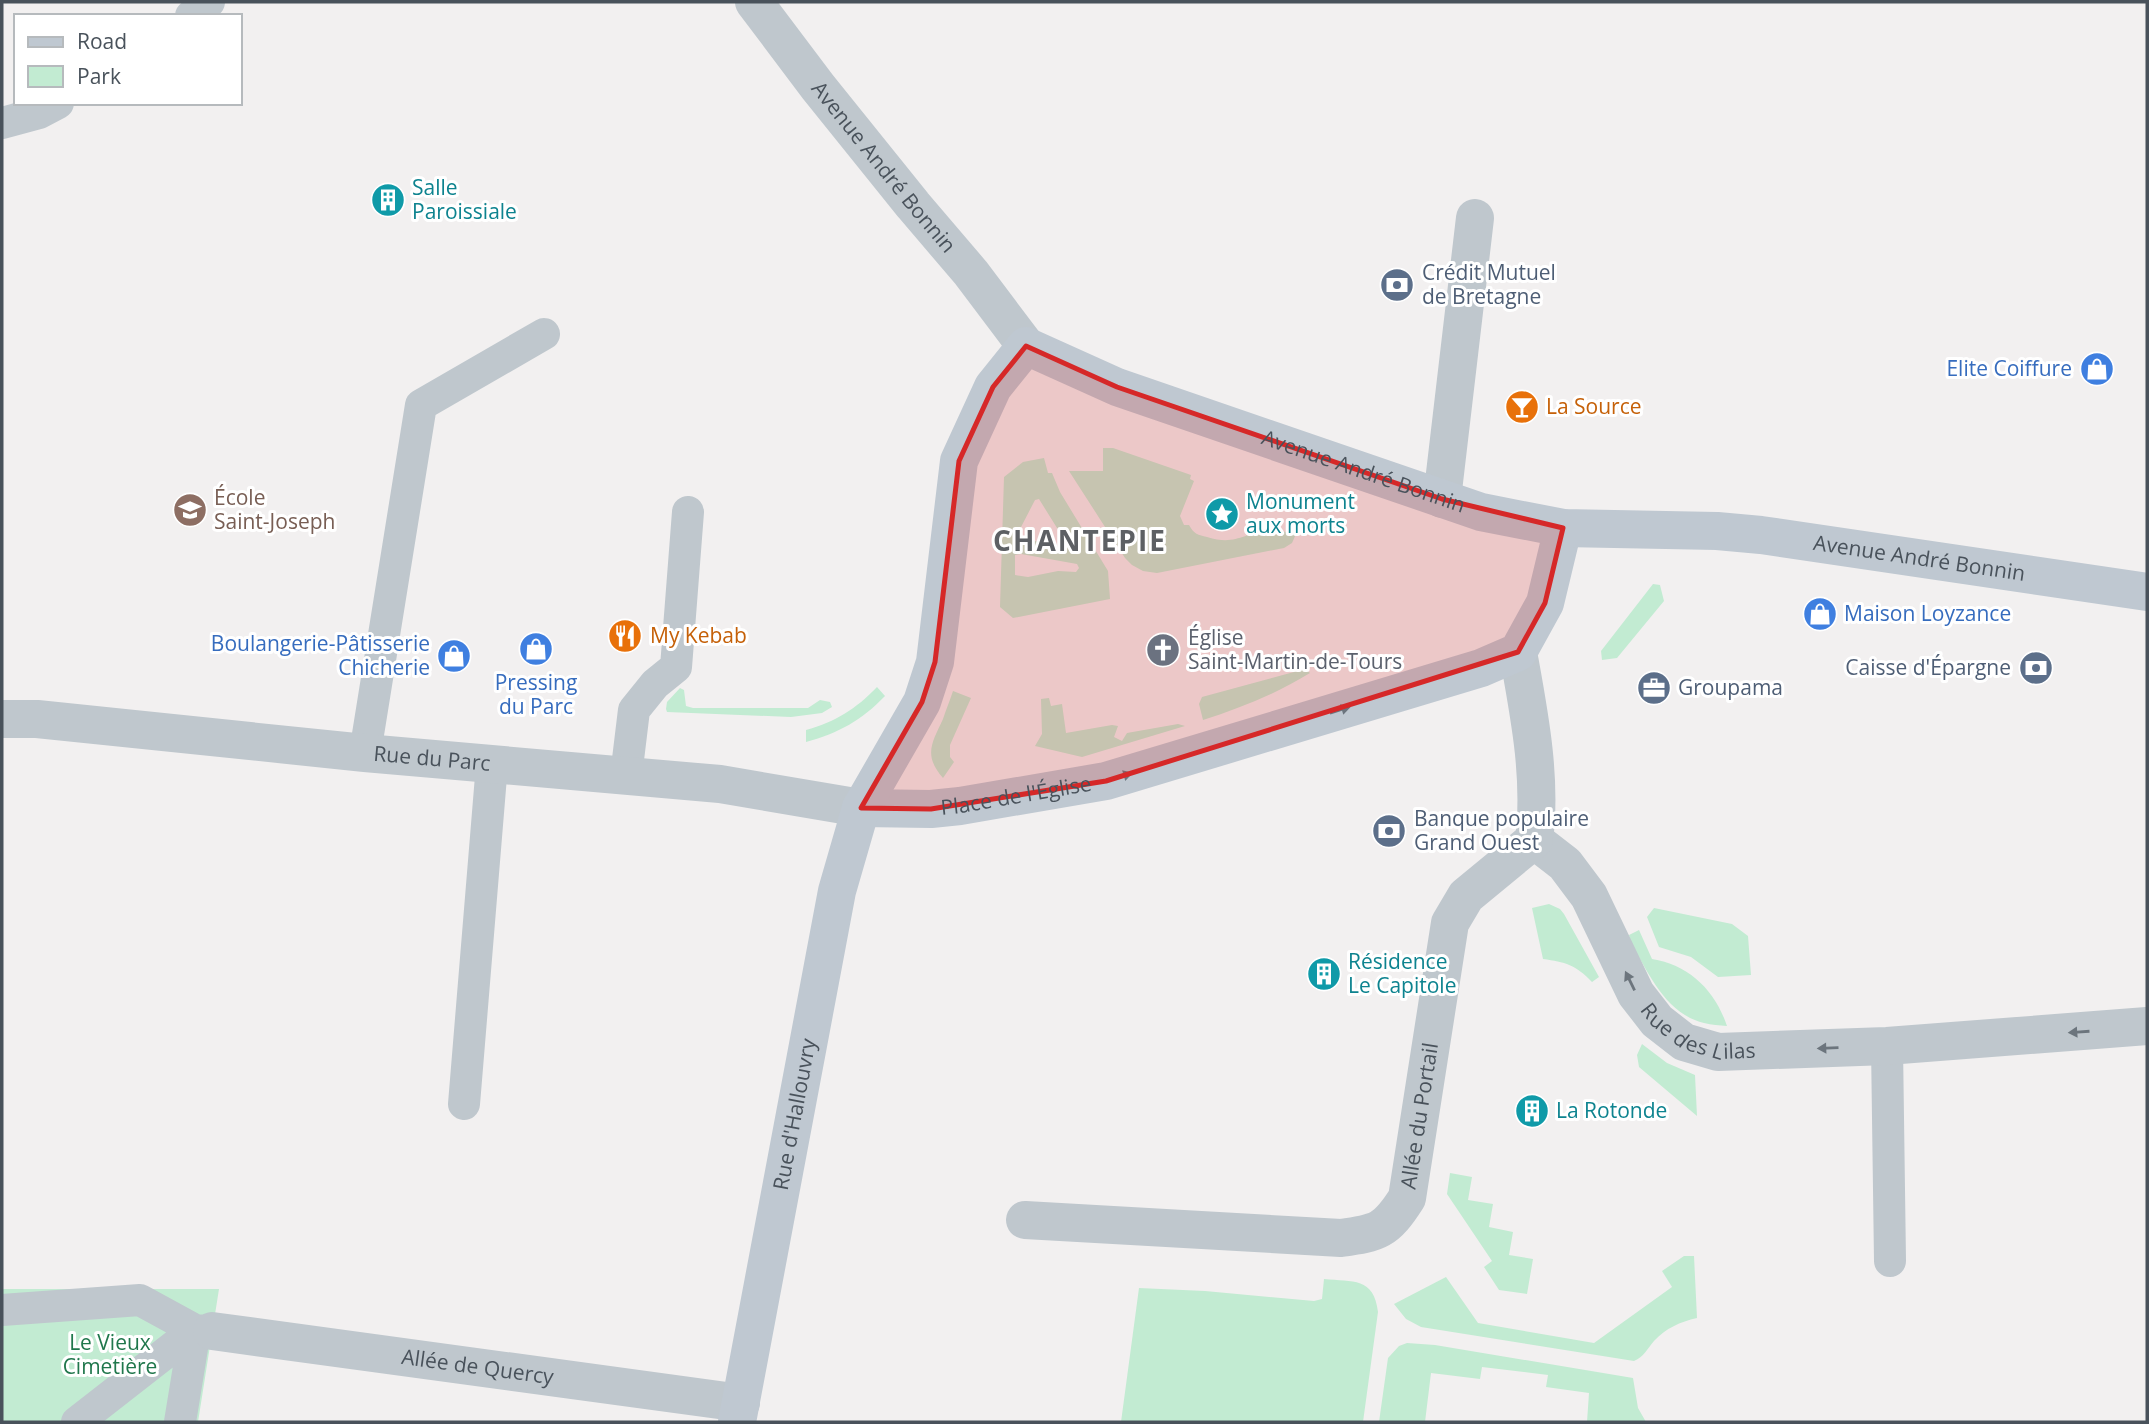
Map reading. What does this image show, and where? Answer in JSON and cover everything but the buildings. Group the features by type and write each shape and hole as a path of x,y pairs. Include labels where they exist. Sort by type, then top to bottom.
{"main road":[{"name":"Avenue André Bonnin","path":"1026,346 1117,387 1481,512 1563,528 1761,534 2147,592"},
{"path":"861,808 922,702 935,662 960,461 993,387 1026,346"},
{"path":"1518,652 1545,603 1563,528"},
{"name":"Place de l'Église","path":"861,808 932,809 960,806 1106,781 1481,668 1518,652"},
{"name":"Rue d'Hallouvry","path":"739,1412 837,891 861,808"}],"street":[{"name":"Avenue André Bonnin","path":"754,2 835,108 971,273 1026,346"},
{"path":"1442,499 1475,218"},
{"path":"1518,652 1538,800 1534,840"},
{"name":"Rue du Parc","path":"2,719 37,719 365,753 720,784 861,808"},
{"name":"Rue des Lilas","path":"1534,840 1565,864 1589,896 1636,994 1657,1021 1685,1042 1718,1052 1886,1046 2147,1026"},
{"name":"Allée du Portail","path":"1025,1220 1340,1238 1372,1234 1393,1220 1407,1198 1450,923 1466,896 1534,840"},
{"name":"Allée de Quercy","path":"203,1331 739,1412"}],"lane":[{"path":"194,14 209,2"},
{"path":"2,123 39,113 54,105"},
{"path":"365,753 421,405 544,334"},
{"path":"626,775 634,710 655,684 676,667 688,512"},
{"path":"464,1104 492,764"},
{"path":"1886,1046 1890,1261"},
{"path":"2,1310 140,1300 203,1331"},
{"path":"77,1422 203,1331"},
{"path":"180,1422 203,1331"}],"highlighted area":[{"path":"1026,346 1117,387 1442,499 1563,528 1545,603 1518,652 1106,781 931,809 861,808 922,702 935,662 959,461 993,387"}],"green space":[{"path":"1103,448 1113,448 1191,475 1190,479 1194,481 1180,516 1184,525 1189,525 1196,534 1225,540 1259,532 1279,531 1296,534 1292,543 1284,548 1157,573 1143,571 1125,558 1069,471 1103,471"},
{"path":"1044,458 1048,473 1052,473 1060,492 1108,571 1110,599 1013,618 1000,607 1004,477 1023,462","holes":["1039,499 1067,544 1066,549 1024,538 1020,534 1035,500","1015,555 1077,564 1079,568 1076,572 1058,571 1028,577 1015,575"]},
{"path":"1653,584 1660,585 1664,601 1617,658 1602,660 1601,651"},
{"path":"1305,669 1310,673 1284,688 1203,720 1199,704 1202,697"},
{"path":"877,687 885,696 859,719 839,730 806,742 806,730 845,714"},
{"path":"680,688 684,690 686,706 693,708 808,708 820,700 830,702 832,707 822,713 791,717 667,712 667,702"},
{"path":"953,691 971,698 950,745 950,757 954,762 943,778 933,762 931,749"},
{"path":"1049,698 1051,706 1062,704 1066,733 1112,725 1118,726 1114,737 1122,741 1127,733 1178,724 1185,726 1082,757 1035,746 1042,734 1041,699"},
{"path":"1549,904 1564,914 1599,977 1592,982 1570,965 1543,959 1532,908"},
{"path":"1654,908 1732,924 1748,936 1751,975 1718,977 1691,957 1659,947 1647,917"},
{"path":"1639,930 1652,959 1678,967 1699,981 1715,1001 1727,1026 1707,1024 1691,1018 1669,1002 1652,980 1631,943 1629,935"},
{"path":"1642,1044 1667,1063 1695,1075 1697,1116 1639,1067 1637,1055"},
{"path":"1450,1173 1472,1177 1468,1200 1493,1204 1489,1227 1513,1232 1509,1255 1533,1259 1527,1294 1499,1290 1484,1267 1492,1261 1447,1194"},
{"path":"1684,1256 1694,1256 1697,1318 1668,1329 1634,1361 1421,1327 1406,1319 1394,1304 1446,1277 1478,1323 1594,1343 1672,1287 1662,1271"},
{"path":"1324,1279 1360,1283 1372,1292 1376,1301 1378,1312 1363,1422 1121,1422 1139,1288 1314,1301 1322,1299"},
{"name":"Le Vieux Cimetière","path":"2,1289 219,1289 198,1422 2,1422"},
{"path":"1407,1343 1435,1345 1633,1378 1638,1408 1646,1422 1587,1422 1589,1393 1546,1387 1548,1375 1482,1367 1480,1379 1431,1373 1425,1422 1379,1422 1388,1358 1399,1346"}],"place":[{"name":"Salle Paroissiale","path":"388,200"},
{"name":"Crédit Mutuel de Bretagne","path":"1397,285"},
{"name":"Elite Coiffure","path":"2097,369"},
{"name":"La Source","path":"1522,407"},
{"name":"École Saint-Joseph","path":"190,510"},
{"name":"Monument aux morts","path":"1222,514"},
{"name":"Maison Loyzance","path":"1820,614"},
{"name":"My Kebab","path":"625,636"},
{"name":"Pressing du Parc","path":"536,649"},
{"name":"Église Saint-Martin-de-Tours","path":"1163,650"},
{"name":"Boulangerie-Pâtisserie Chicherie","path":"454,656"},
{"name":"Caisse d'Épargne","path":"2036,668"},
{"name":"Groupama","path":"1654,688"},
{"name":"Banque populaire Grand Ouest","path":"1389,831"},
{"name":"Résidence Le Capitole","path":"1324,974"},
{"name":"La Rotonde","path":"1532,1111"}],"district":[{"name":"CHANTEPIE","path":"1080,541"}]}
